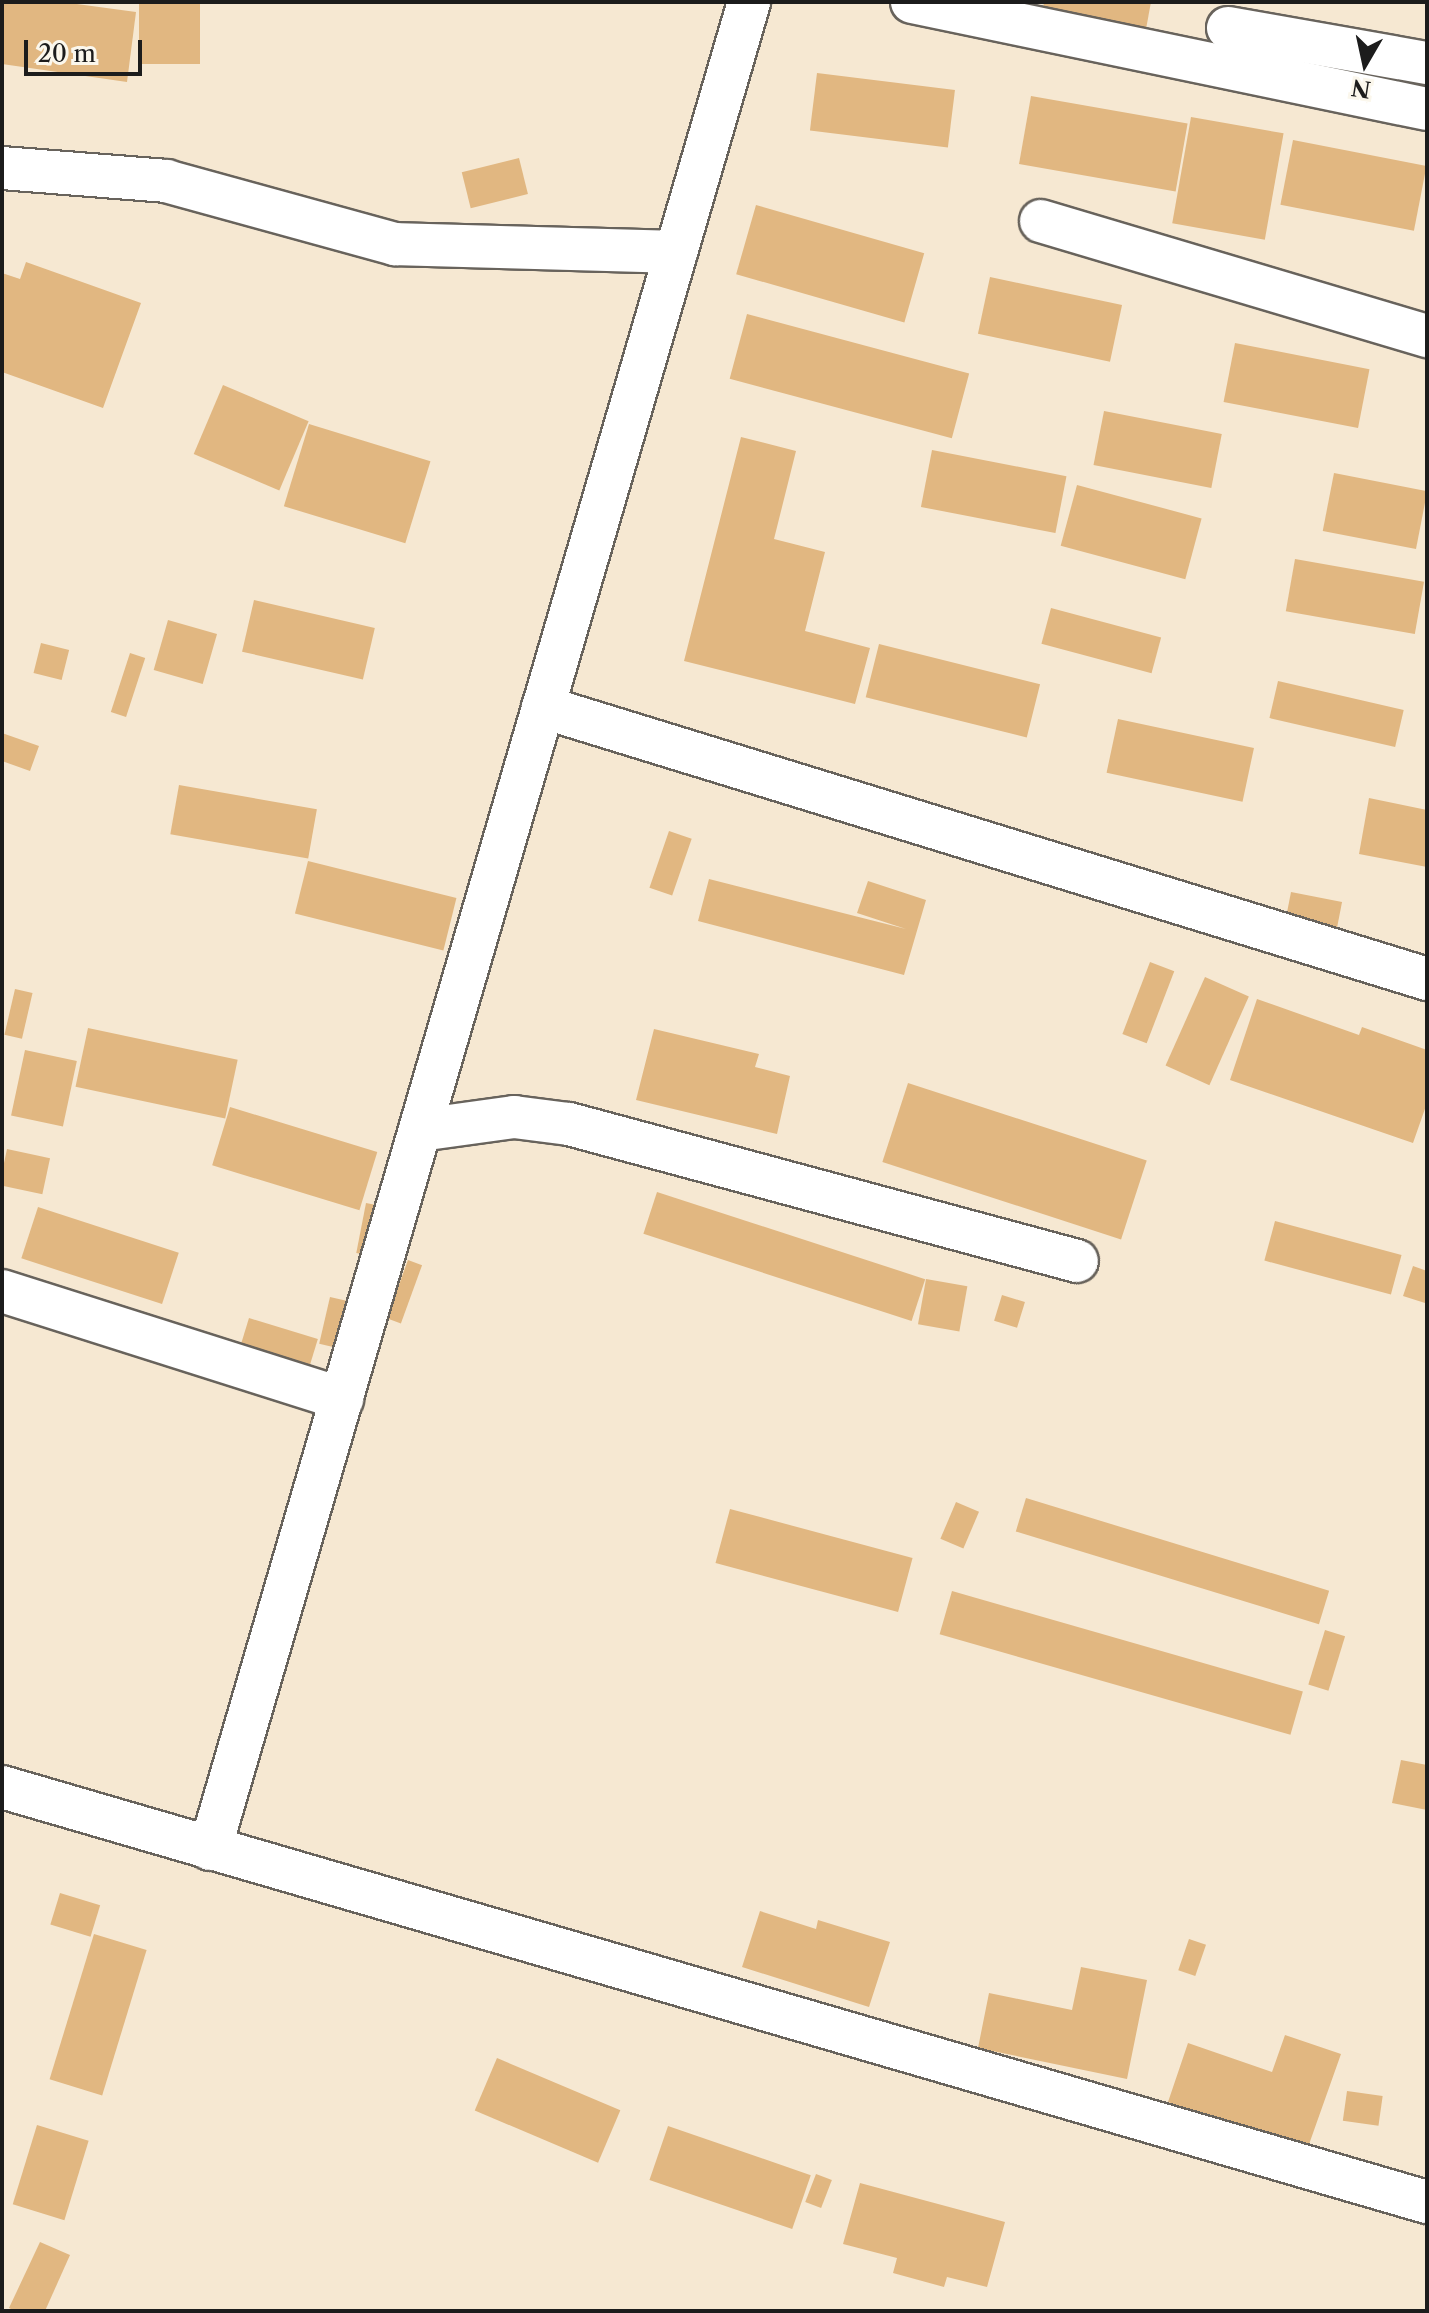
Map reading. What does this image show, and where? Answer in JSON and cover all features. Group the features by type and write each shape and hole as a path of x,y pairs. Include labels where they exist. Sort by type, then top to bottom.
{"street":[{"path":"210,1849 749,2"},
{"path":"912,2 1247,35 1427,63"},
{"path":"1247,35 1427,109"},
{"path":"2,168 166,181 395,244 676,252"},
{"path":"1041,221 1427,336"},
{"path":"543,707 1427,979"},
{"path":"420,1130 514,1117 569,1124 1077,1261"},
{"path":"2,1291 342,1399"},
{"path":"2,1787 1427,2202"}],"building":[{"path":"2,2 62,2 136,12 127,82 2,64"},
{"path":"139,2 200,2 200,64 139,64"},
{"path":"1044,2 1151,2 1146,29 1043,9"},
{"path":"817,73 955,90 948,148 810,131"},
{"path":"1031,96 1188,124 1176,192 1019,164"},
{"path":"1191,117 1284,133 1265,240 1172,223"},
{"path":"1293,140 1427,166 1414,231 1280,205"},
{"path":"519,158 528,194 471,208 462,172"},
{"path":"756,205 924,253 904,322 736,274"},
{"path":"26,262 141,303 103,408 2,372 2,273 20,279"},
{"path":"990,277 1122,305 1110,362 978,334"},
{"path":"747,314 969,374 952,438 730,379"},
{"path":"1235,343 1369,369 1358,428 1224,402"},
{"path":"223,385 309,421 279,490 194,454"},
{"path":"1104,411 1222,434 1211,488 1094,465"},
{"path":"309,424 430,461 405,543 284,506"},
{"path":"741,437 796,451 774,539 825,552 805,631 870,648 855,704 684,661"},
{"path":"932,450 1066,476 1055,533 921,507"},
{"path":"1334,473 1427,491 1416,549 1323,531"},
{"path":"1077,485 1202,518 1185,579 1061,546"},
{"path":"1295,559 1424,582 1415,634 1286,611"},
{"path":"254,600 375,628 363,680 242,652"},
{"path":"1051,608 1161,638 1152,673 1041,644"},
{"path":"168,620 217,634 203,684 154,670"},
{"path":"41,643 69,650 62,680 34,673"},
{"path":"879,644 1040,684 1027,738 866,697"},
{"path":"130,653 145,658 126,717 111,712"},
{"path":"1278,681 1404,710 1395,747 1269,718"},
{"path":"1118,719 1254,748 1243,802 1107,773"},
{"path":"2,733 39,746 30,771 2,761"},
{"path":"179,785 317,809 308,859 170,834"},
{"path":"1369,798 1427,810 1427,867 1359,854"},
{"path":"669,831 692,839 672,896 649,888"},
{"path":"308,861 456,898 443,950 295,913"},
{"path":"709,879 906,929 857,913 868,881 926,900 904,975 698,921"},
{"path":"1291,892 1342,902 1333,949 1282,939"},
{"path":"1150,962 1174,971 1147,1043 1122,1034"},
{"path":"1205,977 1249,997 1209,1085 1166,1066"},
{"path":"15,989 33,993 22,1039 4,1035"},
{"path":"1257,999 1359,1035 1362,1027 1427,1050 1427,1103 1413,1143 1230,1080"},
{"path":"88,1028 238,1060 225,1118 76,1087"},
{"path":"654,1029 759,1054 755,1067 790,1076 777,1134 636,1100"},
{"path":"25,1050 77,1061 63,1127 11,1116"},
{"path":"908,1083 1147,1161 1121,1240 882,1162"},
{"path":"230,1107 377,1152 359,1210 212,1165"},
{"path":"7,1149 50,1158 42,1194 2,1186"},
{"path":"657,1192 925,1279 912,1321 643,1234"},
{"path":"366,1203 413,1212 403,1262 356,1253"},
{"path":"38,1207 179,1253 162,1304 21,1258"},
{"path":"1275,1221 1402,1255 1391,1295 1264,1261"},
{"path":"408,1260 422,1265 401,1323 387,1318"},
{"path":"1413,1266 1427,1271 1425,1303 1403,1296"},
{"path":"926,1279 967,1286 959,1332 918,1324"},
{"path":"1002,1295 1025,1302 1017,1328 994,1321"},
{"path":"330,1297 384,1309 373,1356 319,1344"},
{"path":"249,1318 318,1339 305,1380 236,1359"},
{"path":"1026,1498 1329,1591 1319,1624 1016,1531"},
{"path":"956,1502 979,1512 963,1549 940,1539"},
{"path":"730,1509 913,1558 898,1612 716,1563"},
{"path":"952,1591 1303,1692 1290,1735 940,1634"},
{"path":"1325,1630 1345,1636 1328,1691 1308,1685"},
{"path":"1401,1760 1427,1765 1427,1810 1392,1803"},
{"path":"60,1893 100,1905 91,1937 50,1925"},
{"path":"760,1911 816,1929 818,1920 890,1942 869,2007 742,1967"},
{"path":"94,1934 147,1950 102,2095 50,2079"},
{"path":"1189,1939 1206,1945 1195,1976 1178,1970"},
{"path":"1081,1967 1147,1980 1127,2079 978,2048 989,1993 1072,2010"},
{"path":"1285,2035 1341,2054 1307,2150 1168,2102 1188,2043 1272,2072"},
{"path":"497,2058 620,2110 598,2163 475,2110"},
{"path":"1347,2091 1383,2096 1378,2126 1343,2121"},
{"path":"37,2125 89,2141 64,2220 13,2204"},
{"path":"668,2126 811,2175 792,2229 649,2180"},
{"path":"816,2174 832,2180 821,2208 805,2202"},
{"path":"860,2183 1005,2222 987,2287 947,2277 944,2287 893,2273 897,2258 843,2244"},
{"path":"40,2242 70,2255 45,2311 15,2311 9,2308"}]}
